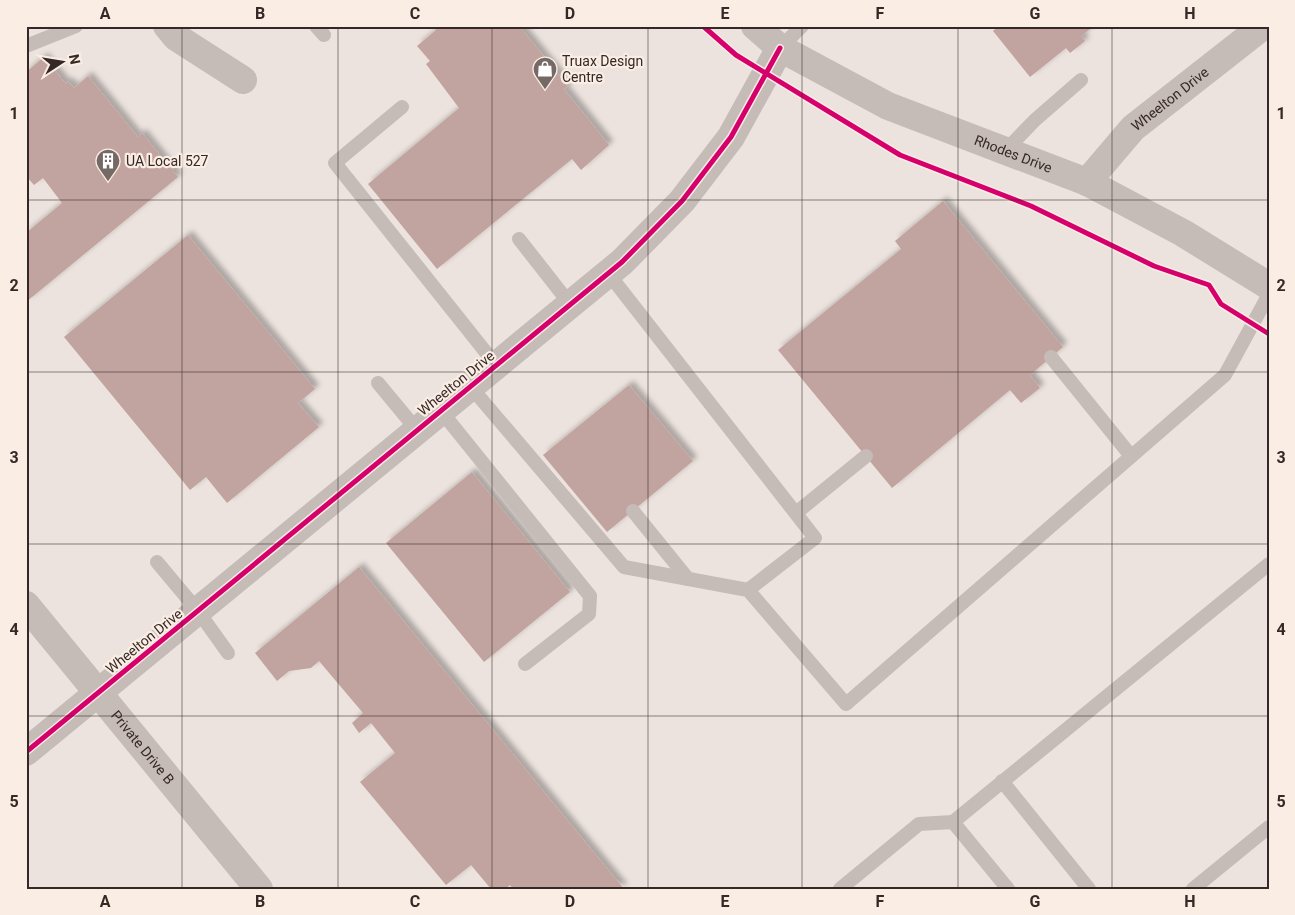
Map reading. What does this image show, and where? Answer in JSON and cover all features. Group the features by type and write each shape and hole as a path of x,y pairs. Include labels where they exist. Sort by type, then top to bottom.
{"street":[{"name":"Rhodes Drive","path":"755,26 780,48 888,106 1087,182 1182,233 1269,286"},
{"name":"Wheelton Drive","path":"1087,182 1133,128 1263,26"},
{"path":"177,30 243,80"},
{"name":"Wheelton Drive","path":"26,752 622,262 682,201 732,137 780,48"},
{"name":"Private Drive B","path":"26,605 259,889"}],"lane":[{"path":"26,46 76,26"},
{"path":"780,48 802,26"},
{"path":"1006,150 1035,120 1081,80"},
{"path":"402,107 335,162 496,365"},
{"path":"519,239 570,304"},
{"path":"608,273 815,538 748,590"},
{"path":"470,386 624,567 748,590 846,704 1225,375 1269,294"},
{"path":"1051,357 1131,456"},
{"path":"378,383 417,430"},
{"path":"441,411 590,596 589,614 525,664"},
{"path":"796,513 866,456"},
{"path":"633,511 688,579"},
{"path":"157,562 198,611 228,653"},
{"path":"840,889 918,824 953,822 1269,564"},
{"path":"1002,781 1089,889"},
{"path":"953,822 1008,889"},
{"path":"1193,889 1269,827"}],"building":[{"path":"433,26 519,26 568,86 564,89 609,145 581,170 572,159 437,269 368,184 459,108 426,64 430,61 417,46 436,30"},
{"path":"998,26 1094,26 1081,36 1085,41 1070,53 1066,48 1030,77 993,31"},
{"name":"UA Local 527","path":"44,57 66,84 68,81 74,88 88,76 138,137 142,133 178,177 26,302 26,233 62,203 43,178 34,185 26,176 26,72"},
{"path":"943,201 1063,347 1030,375 1040,388 1021,403 1010,390 892,488 778,350 901,249 895,241"},
{"path":"188,235 315,389 298,403 319,427 227,503 206,477 190,490 64,337"},
{"path":"629,385 693,461 607,532 543,455"},
{"path":"472,472 570,592 484,662 386,543"},
{"path":"359,567 624,889 513,889 510,885 505,889 491,889 471,865 446,885 360,782 395,753 371,723 359,733 352,723 363,713 319,661 311,668 289,671 277,681 255,653"}],"cycle path":[{"path":"703,26 736,55 900,155 1031,206 1154,266 1209,285 1221,304 1269,334"},
{"path":"26,752 622,262 682,201 731,137 780,48"}],"place":[{"name":"Truax Design Centre","path":"545,90"},
{"name":"UA Local 527","path":"108,182"}]}
